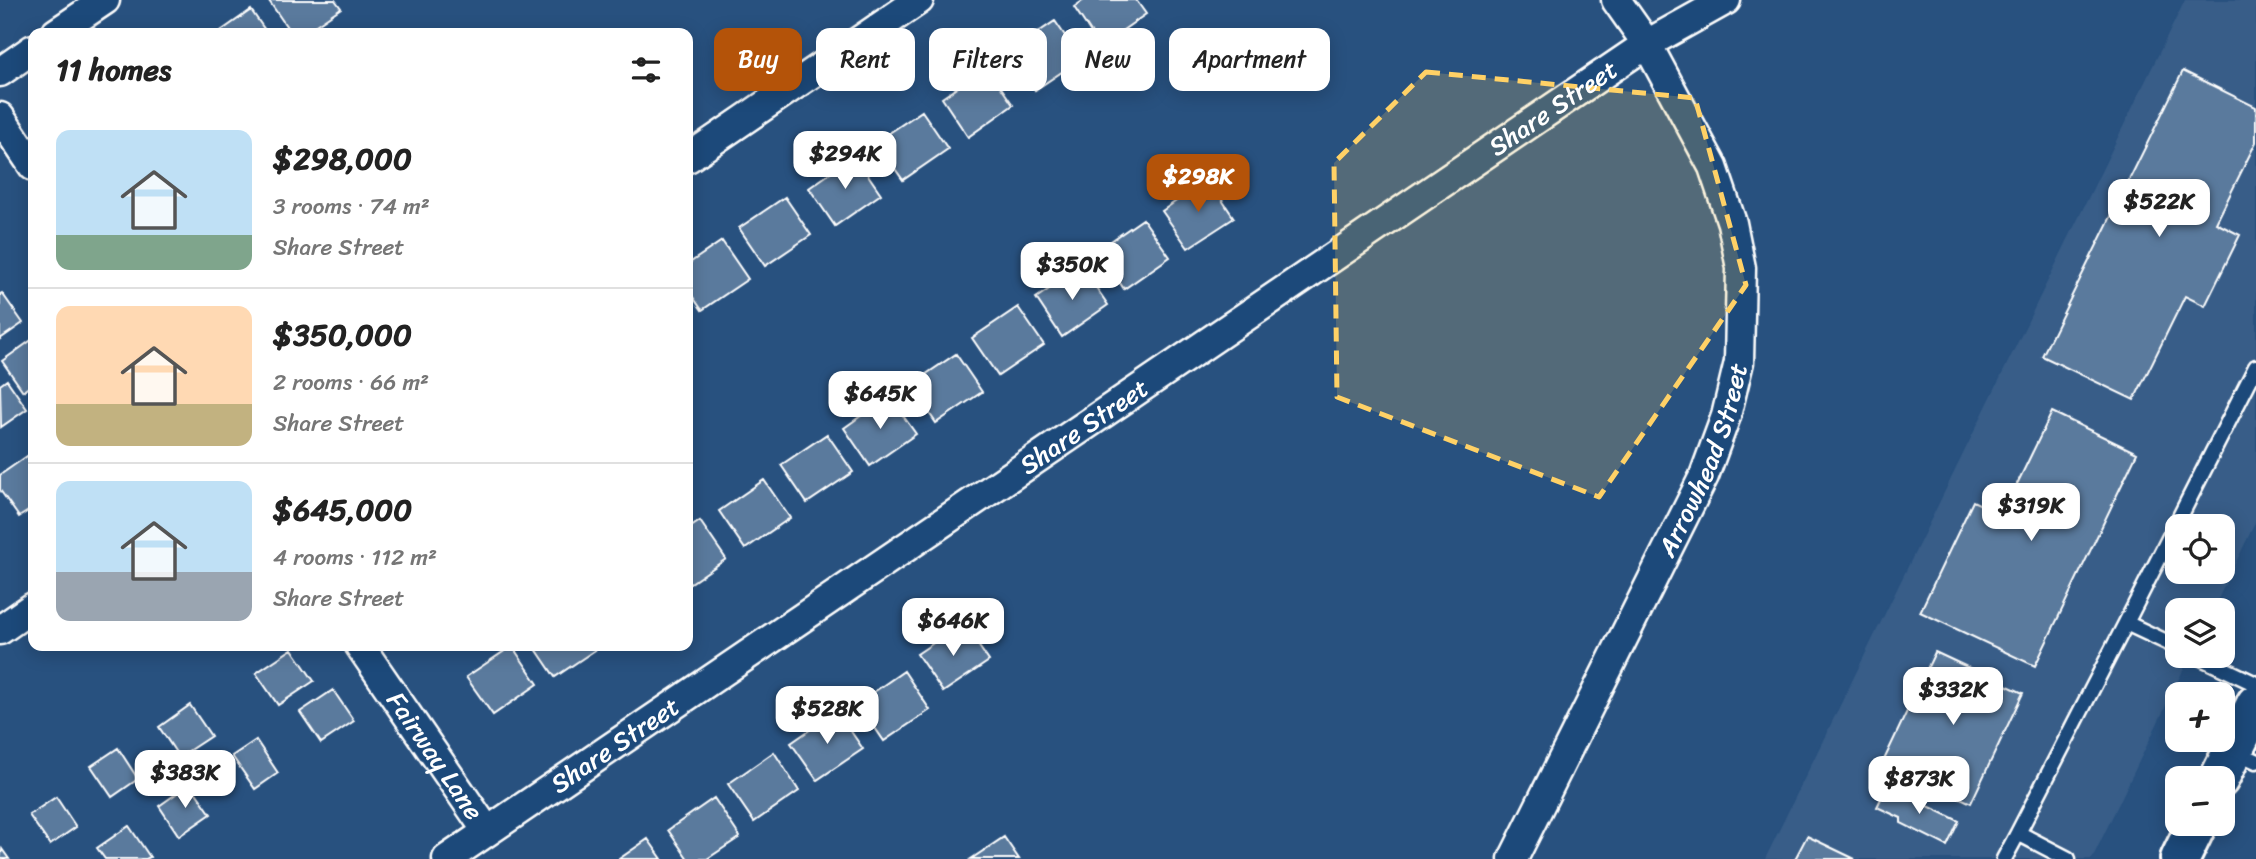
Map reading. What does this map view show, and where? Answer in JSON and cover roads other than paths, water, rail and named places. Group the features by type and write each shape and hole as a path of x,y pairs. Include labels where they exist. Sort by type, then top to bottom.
{"main road":[{"path":"2236,764 2256,704"},
{"path":"2180,859 2191,836"}],"street":[{"path":"63,28 105,0"},
{"path":"693,155 919,0"},
{"name":"Arrowhead Street","path":"1513,859 1704,476 1726,416 1739,362 1741,268 1732,223 1713,167 1647,44 1616,0"},
{"name":"Share Street","path":"447,859 1647,44 1726,0"},
{"path":"0,72 28,52"},
{"path":"0,117 28,159"},
{"path":"0,630 28,610"},
{"name":"Fairway Lane","path":"362,651 487,831"}],"lane":[{"path":"2004,859 2256,368"},
{"path":"2126,623 2165,641"},
{"path":"2222,668 2256,684"},
{"path":"2018,833 2068,859"}]}
